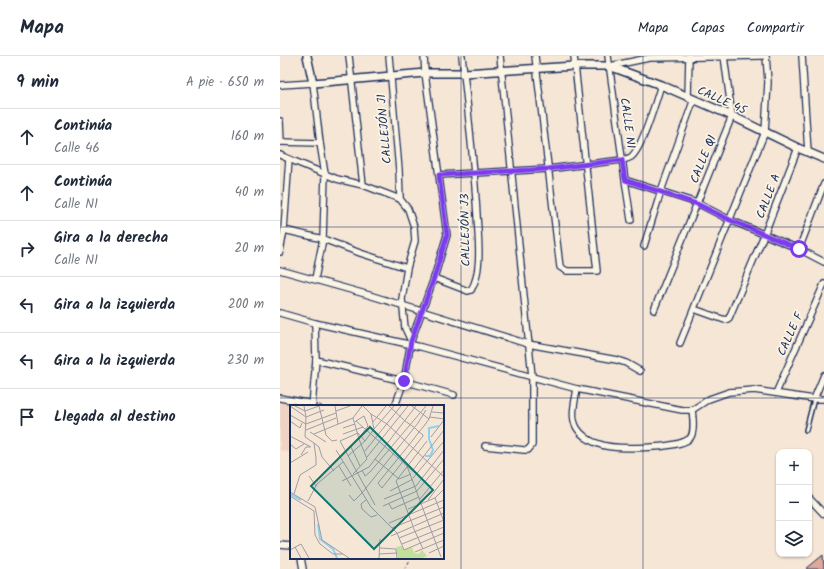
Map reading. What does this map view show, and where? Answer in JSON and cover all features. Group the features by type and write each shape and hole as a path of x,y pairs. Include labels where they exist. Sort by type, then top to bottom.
{"street":[{"path":"307,56 313,83 325,174 323,239 315,279"},
{"path":"349,56 363,185"},
{"name":"CALLEJÓN J1","path":"389,56 399,170 400,199"},
{"path":"395,405 404,381 411,343 434,278 447,235 424,56"},
{"name":"CALLEJÓN J3","path":"434,278 468,291 474,287 477,274 479,254 475,173 462,56"},
{"path":"485,446 524,450 531,448 532,376 511,171 503,70 500,56"},
{"path":"535,56 560,268 567,271 597,272 574,56"},
{"name":"CALLE N1","path":"608,56 631,220"},
{"path":"644,246 691,98 689,56"},
{"name":"CALLE Q1","path":"654,310 732,116 724,56"},
{"path":"280,85 425,73 464,73 575,66 609,66 649,57 762,56"},
{"path":"680,343 765,132 768,82 766,56"},
{"path":"802,56 808,152"},
{"name":"CALLE 45","path":"609,66 661,85 824,159"},
{"path":"439,175 548,169 622,160 630,157 637,150 661,85"},
{"path":"280,121 280,142 320,143"},
{"name":"CALLE A","path":"694,309 722,320 729,318 764,235 798,148"},
{"path":"280,155 337,179 363,185 400,199 408,209 414,227 415,241 407,268 402,306 405,328 411,343"},
{"path":"280,252 284,230 289,159"},
{"path":"625,180 697,204 730,220 799,249 824,262"},
{"path":"799,249 824,184"},
{"path":"284,230 323,239 407,268"},
{"path":"280,270 369,295 528,344 616,360 626,363 640,371"},
{"name":"CALLE F","path":"776,393 824,284"},
{"path":"280,313 315,324 411,343 577,389 682,410 692,410 709,399 729,392 754,390 814,399 824,399"},
{"path":"280,398 312,405 316,360 315,324"},
{"path":"316,360 404,381 454,395"},
{"path":"814,399 824,375"},
{"path":"577,389 574,410 576,427 580,433 600,445 657,448 678,444 691,438 693,429 692,410"},
{"path":"812,501 824,514"},
{"path":"280,545 290,546"},
{"path":"301,559 303,569"}],"lane":[{"path":"806,430 814,399"}],"path":[{"path":"405,569 410,559"}],"shaded area":[{"path":"280,402 301,405 290,405 290,453 280,450"}],"building":[{"path":"823,555 824,569 806,569"}],"route":[{"path":"404,381 411,341 434,278 447,235 439,175 548,169 622,160 625,180 697,204 764,235 799,249"}]}
